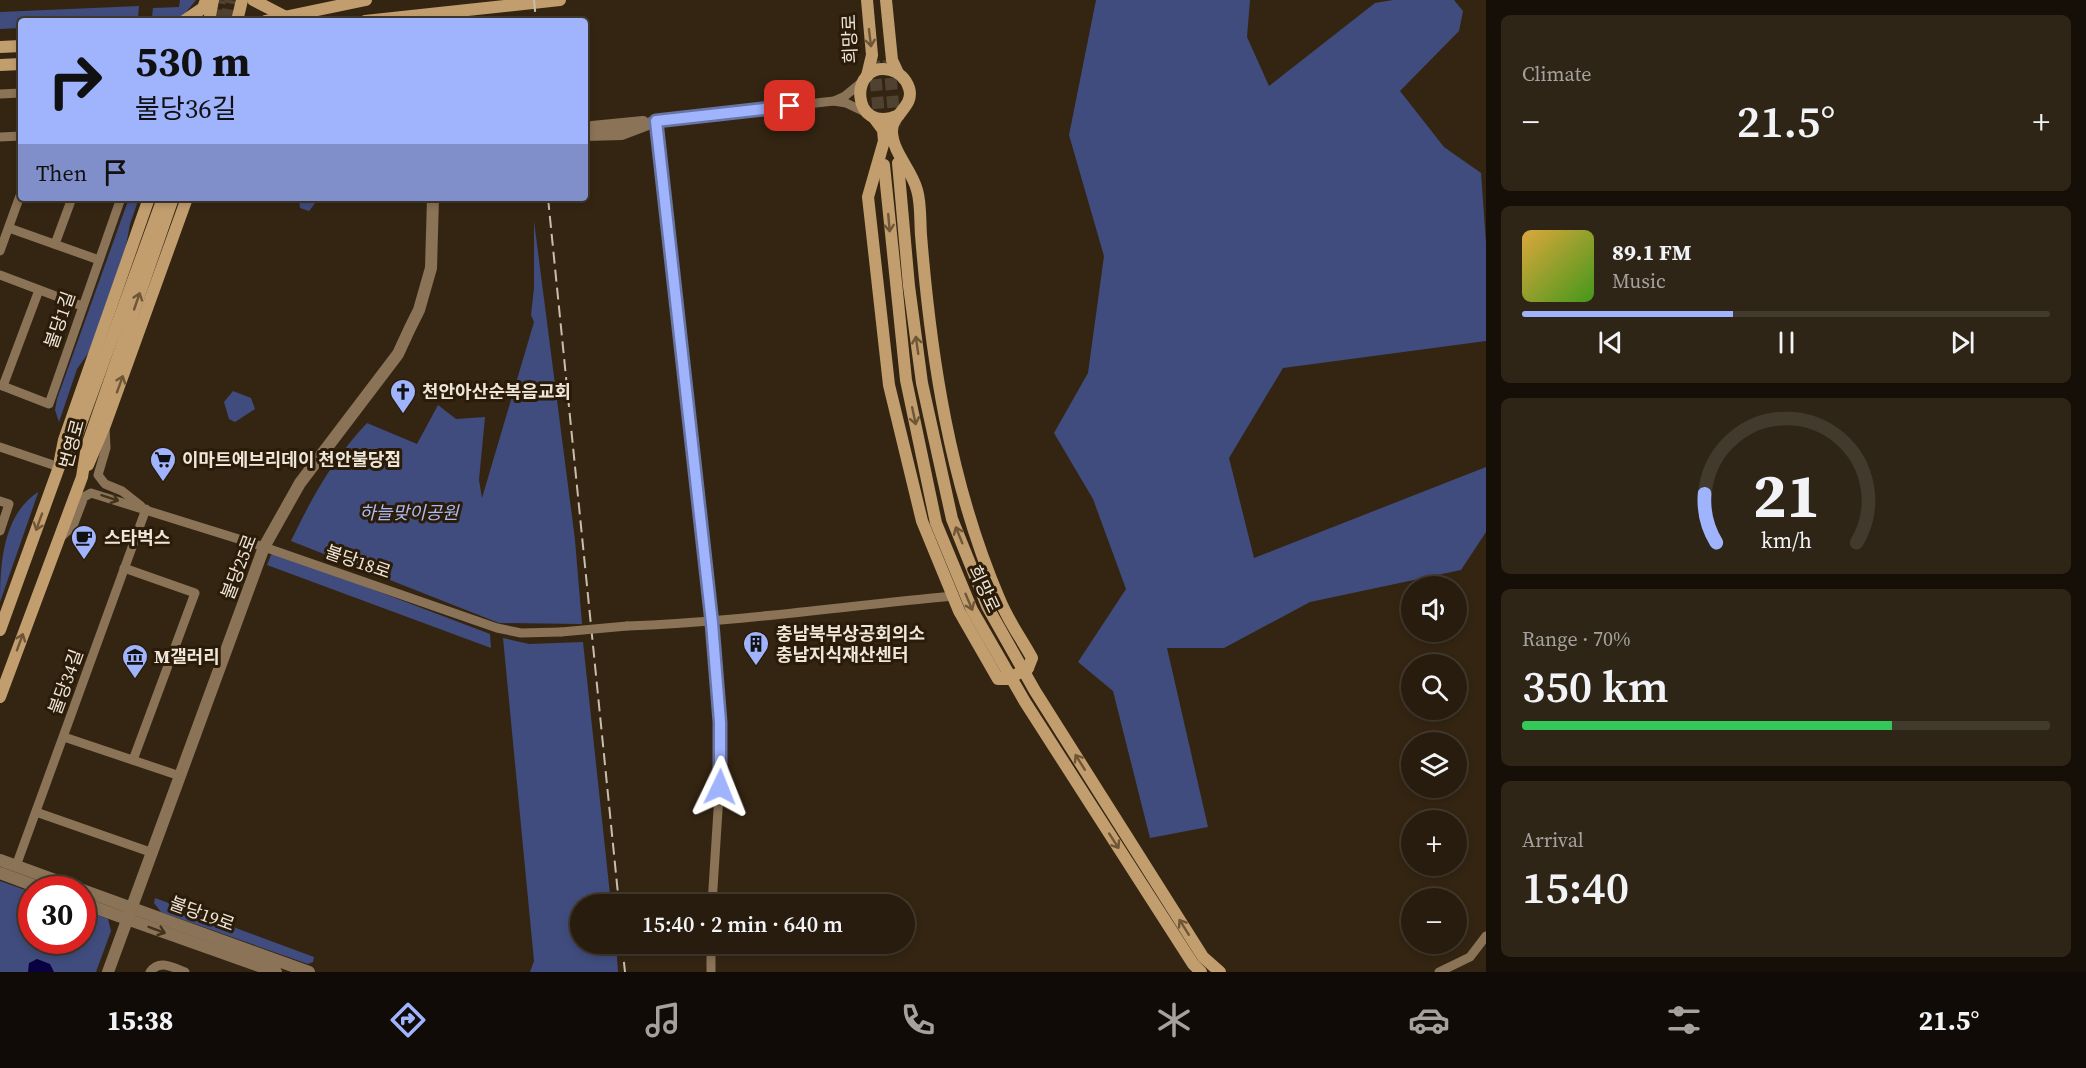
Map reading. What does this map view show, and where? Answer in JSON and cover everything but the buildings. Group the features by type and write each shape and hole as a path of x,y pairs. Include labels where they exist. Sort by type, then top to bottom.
{"main road":[{"path":"188,18 203,8 206,0"},
{"path":"210,18 213,0"},
{"path":"238,18 242,0"},
{"path":"253,0 287,17"},
{"path":"282,18 366,0"},
{"path":"393,18 560,0"},
{"name":"희망로","path":"865,79 873,55 866,2"},
{"path":"871,115 891,119 899,115 905,110 910,94 909,86 898,73 892,60 887,2"},
{"path":"0,47 18,46"},
{"path":"0,65 18,64"},
{"path":"898,73 882,69 865,79 860,98 883,130 884,141 868,197 889,385 922,521 953,596 998,679 1008,679 1028,668 1032,658 999,600 966,512 935,369 918,190 893,140 892,128 899,115"},
{"path":"898,163 909,286 922,383 952,519 965,552 987,606 1035,691 1203,957 1220,972"},
{"name":"희망로","path":"884,165 906,380 936,523 972,610 1025,702 1193,964 1201,972"},
{"path":"59,466 68,430 148,201"},
{"name":"번영로","path":"0,630 59,466 74,443 162,201"},
{"name":"번영로","path":"0,697 82,477 87,446 172,201"},
{"path":"82,477 105,425 186,201"}],"street":[{"path":"834,101 845,96 865,79"},
{"path":"0,94 18,93"},
{"path":"588,127 834,101 846,103 871,115"},
{"path":"588,141 622,134 656,121"},
{"path":"656,121 712,623 721,764 713,894"},
{"path":"588,135 622,134"},
{"path":"0,138 18,136"},
{"path":"0,251 18,201"},
{"path":"55,244 71,201"},
{"name":"불당1길","path":"1,386 49,404 120,201"},
{"name":"불당25로","path":"108,972 264,548 300,483 386,371 419,310 430,268 433,201"},
{"path":"9,228 99,260"},
{"path":"0,275 82,306"},
{"path":"1,386 39,290"},
{"path":"105,425 106,448 98,475 105,484 122,491 146,509"},
{"path":"0,447 59,466"},
{"name":"불당18로","path":"58,540 73,526 84,496 91,493 264,548 497,628 521,633 712,623 826,608 953,596"},
{"path":"0,501 9,504 0,531"},
{"name":"불당34길","path":"16,866 146,509"},
{"path":"124,568 195,593 133,760"},
{"path":"64,737 180,776"},
{"path":"36,812 153,853"},
{"name":"불당19로","path":"0,860 44,876"},
{"path":"0,873 18,880"},
{"name":"불당19로","path":"96,897 130,914 276,972"},
{"name":"불당19로","path":"96,906 130,914 309,972"},
{"path":"1439,972 1470,957 1486,936"},
{"path":"711,954 711,972"},
{"path":"150,972 155,965 162,964 185,972"}],"green space":[{"path":"180,0 196,0 183,16 152,17 153,8 179,7"},
{"path":"1096,0 1250,0 1247,37 1269,86 1375,3 1393,0 1454,0 1463,11 1459,31 1400,91 1444,147 1481,173 1486,243 1486,341 1283,368 1229,458 1254,558 1486,467 1486,532 1461,570 1433,576 1401,576 1401,583 1310,602 1224,648 1167,648 1208,827 1150,838 1113,691 1078,662 1126,589 1093,499 1054,433 1088,373 1104,256 1069,135"},
{"path":"139,6 138,17 18,18 18,28 0,29 0,12"},
{"path":"128,201 138,201 126,246 89,352 77,369 59,422 55,410"},
{"path":"299,201 317,201 309,211 300,208"},
{"name":"하늘맞이공원","path":"534,221 575,540 582,624 499,623 291,541 324,479 367,423 417,444 438,405 456,419 485,417 479,480 482,498 534,322 531,315 534,288"},
{"path":"233,391 251,398 255,409 235,422 229,419 224,402"},
{"path":"38,492 0,602 1,572 6,541 17,513"},
{"path":"277,553 490,634 491,648 267,565 271,555"},
{"path":"503,638 529,644 583,642 610,894 570,894 570,954 617,954 618,972 530,972 534,961"},
{"path":"0,881 18,887 18,954 96,954 96,915 108,919 111,931 96,972 0,972"},
{"path":"155,898 314,957 313,962 308,964 161,912 154,903"}],"shaded area":[{"path":"37,959 50,964 54,972 28,972 29,963"}],"tunnel":[{"path":"217,18 220,0"},
{"path":"227,18 230,0"},
{"path":"889,60 895,126"},
{"path":"874,61 880,127"}],"railway":[{"path":"534,0 536,18"},
{"path":"548,201 618,894"},
{"path":"623,954 625,972"}],"place":[{"name":"천안아산순복음교회","path":"403,415"},
{"name":"이마트에브리데이 천안불당점","path":"163,483"},
{"name":"스타벅스","path":"84,561"},
{"name":"충남북부상공회의소 충남지식재산센터","path":"756,667"},
{"name":"M갤러리","path":"135,680"}],"route":[{"path":"720,787 720,722 712,623 656,121 790,106"}]}
